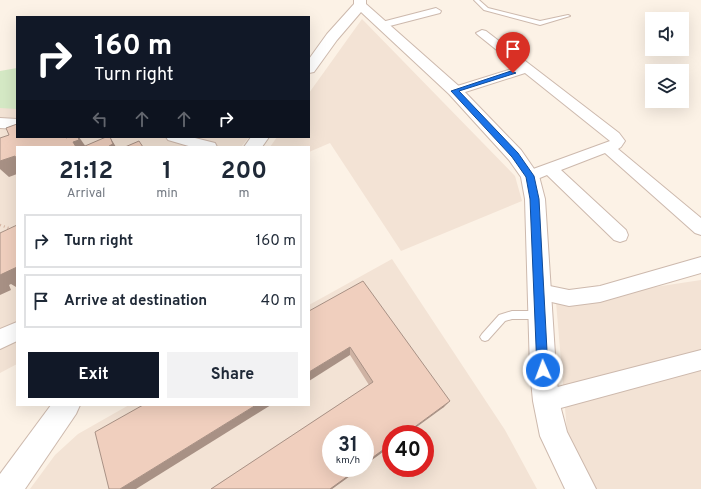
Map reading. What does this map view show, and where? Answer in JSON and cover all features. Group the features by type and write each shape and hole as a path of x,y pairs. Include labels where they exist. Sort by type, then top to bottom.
{"street":[{"path":"310,68 332,37 360,3 455,91 515,155 530,176 535,199 543,370 546,401 554,436 581,489"},
{"path":"382,25 436,11"},
{"path":"482,33 618,140 616,144 530,176"},
{"path":"455,91 527,68"},
{"path":"0,123 16,124"},
{"path":"177,138 206,146"},
{"path":"607,147 701,228"},
{"path":"550,169 620,235"},
{"path":"540,292 569,298 600,294 701,265"},
{"path":"0,339 16,331"},
{"path":"546,401 701,360"},
{"path":"7,489 66,406"}],"lane":[{"path":"476,0 486,9 540,24 568,16"},
{"path":"485,337 502,318 512,315 541,316"}],"path":[{"path":"0,225 16,231"}],"shaded area":[{"path":"362,19 515,176 522,201 401,251 330,143 310,152 310,146 271,146 276,138 310,138 310,92"},
{"path":"16,69 16,138 248,138 242,146 16,146 16,365 0,373 0,73"},
{"path":"392,259 505,430 537,489 30,489 55,455 78,434 127,406 310,406 310,304"},
{"path":"701,280 701,489 592,489 568,443 556,302"}],"green space":[{"path":"16,68 16,109 0,108 0,71"}],"building":[{"path":"16,124 16,138 78,138 79,140 73,142 75,146 16,146 16,158 15,156 0,161 0,138 9,135 6,128"},
{"path":"104,138 110,138 113,144 109,146 85,146"},
{"path":"139,141 142,146 127,146"},
{"path":"16,225 16,267 0,275 0,233"},
{"path":"363,281 450,401 417,425 382,425 382,451 374,456 374,425 322,425 322,477 347,477 330,489 211,489 373,382 350,347 310,371 310,310"},
{"path":"141,406 254,406 120,489 109,489 95,432"}],"route":[{"path":"513,73 455,91 515,155 530,176 535,199 543,370"}]}
